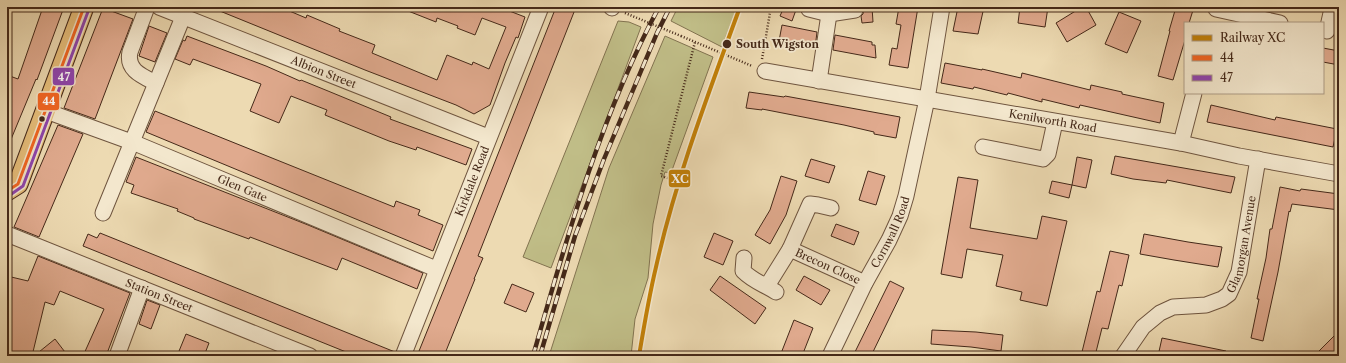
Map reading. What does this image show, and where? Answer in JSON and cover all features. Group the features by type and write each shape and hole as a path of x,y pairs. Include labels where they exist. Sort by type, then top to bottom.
{"main road":[{"path":"7,191 18,184 84,7"}],"street":[{"path":"146,7 130,52 129,59 131,66 136,72 156,83"},
{"name":"Albion Street","path":"158,7 488,137"},
{"path":"809,7 809,9 829,14 855,10 855,7"},
{"name":"Cornwall Road","path":"830,356 865,283 889,240 900,216 906,196 927,99 942,7"},
{"name":"Kirkdale Road","path":"403,356 537,8"},
{"path":"1215,13 1274,22"},
{"path":"1330,31 1331,13"},
{"path":"819,81 829,14"},
{"path":"103,213 183,17"},
{"name":"Kenilworth Road","path":"760,66 819,81 1181,143 1339,174"},
{"path":"1181,143 1194,94"},
{"name":"Glen Gate","path":"46,111 132,142 436,270"},
{"path":"983,147 1044,159 1048,154 1055,122"},
{"name":"Glamorgan Avenue","path":"1123,356 1143,327 1160,313 1173,307 1206,305 1222,299 1229,294 1239,272 1258,159"},
{"name":"Brecon Close","path":"744,258 743,271 751,279 771,289 810,204 818,204 831,208"},
{"name":"Station Street","path":"7,234 310,356"},
{"name":"Brecon Close","path":"790,249 865,283"},
{"path":"117,356 142,288"}],"path":[{"path":"616,9 704,46 760,66 771,7"},
{"path":"668,178 661,176 695,42"}],"shaded area":[{"path":"678,7 737,7 722,47 671,21"},
{"path":"618,21 629,22 641,27 551,268 523,257"},
{"path":"665,36 713,57 671,173 665,172 661,185 653,224 648,278 635,319 631,356 549,356 609,168"}],"building":[{"path":"43,7 64,7 37,80 36,79 7,149 7,75 18,79"},
{"path":"210,7 280,7 306,18 307,15 340,29 339,31 375,45 372,53 437,80 447,55 472,65 473,62 489,69 506,27 482,18 475,35 457,28 458,26 437,18 436,22 398,7 499,7 525,17 518,38 516,37 505,63 490,105 474,114 456,105"},
{"path":"556,7 576,7 478,256 483,258 475,279 444,356 417,356 468,230"},
{"path":"784,7 797,7 792,21 780,16"},
{"path":"864,7 872,7 873,22 862,23 861,16 863,14"},
{"path":"899,7 918,7 908,68 889,65 892,48 897,49 901,25 896,24"},
{"path":"958,7 984,7 978,34 953,31"},
{"path":"1020,7 1048,7 1045,27 1018,23"},
{"path":"1082,7 1086,7 1096,25 1067,42 1056,23"},
{"path":"1176,7 1194,7 1189,22 1184,22 1184,43 1173,80 1158,76"},
{"path":"103,8 133,19 95,119 64,108"},
{"path":"1119,12 1141,21 1127,53 1105,44"},
{"path":"782,25 817,32 815,48 779,41"},
{"path":"149,26 167,33 155,62 139,56"},
{"path":"835,35 872,42 872,45 875,45 876,58 833,50"},
{"path":"187,36 328,91 391,117 390,119 472,149 466,165 417,147 416,150 389,141 325,115 327,110 291,96 279,123 250,111 261,84 193,59 190,65 175,59 183,40 185,41"},
{"path":"1324,48 1339,51 1339,65 1324,62"},
{"path":"945,63 982,69 1021,78 1022,73 1090,90 1091,85 1122,92 1122,94 1164,103 1160,123 1080,105 1079,108 1042,99 1042,102 1008,93 1007,95 974,87 973,89 941,83"},
{"path":"749,92 785,96 900,117 896,138 874,134 874,132 844,125 762,109 746,108"},
{"path":"1211,105 1275,120 1276,117 1337,129 1333,147 1207,122"},
{"path":"155,111 394,207 396,201 420,210 418,215 443,225 433,251 146,132"},
{"path":"58,125 83,134 39,237 14,227"},
{"path":"1115,156 1235,177 1231,193 1167,180 1166,183 1133,179 1111,174"},
{"path":"136,157 308,225 423,273 417,289 342,258 337,270 250,237 249,239 194,219 177,211 178,209 131,193 134,185 126,182"},
{"path":"1077,157 1092,160 1086,188 1072,185"},
{"path":"811,159 835,166 829,183 805,176"},
{"path":"868,171 885,176 876,205 859,200"},
{"path":"781,176 797,181 786,215 770,244 755,235 770,210"},
{"path":"958,177 978,180 970,228 1037,239 1042,216 1067,221 1047,306 1020,300 1022,292 996,286 1003,255 967,249 962,278 941,274"},
{"path":"1052,181 1072,185 1069,198 1049,193"},
{"path":"1280,187 1300,191 1301,189 1339,194 1339,210 1292,204 1290,212 1289,211 1263,341 1251,338 1270,229 1272,229"},
{"path":"836,224 859,232 854,245 831,236"},
{"path":"100,233 395,352 394,356 356,356 83,246 88,234 97,238"},
{"path":"714,233 733,241 723,265 704,257"},
{"path":"1144,234 1222,247 1218,267 1140,254"},
{"path":"1110,251 1129,255 1122,286 1119,285 1108,329 1102,328 1095,356 1081,356 1097,291 1100,292"},
{"path":"38,256 130,293 106,356 83,356 104,309 60,291 54,305 45,302 32,356 7,356 7,276 28,281"},
{"path":"720,276 766,308 755,324 710,290"},
{"path":"804,276 830,290 821,305 796,290"},
{"path":"890,281 904,288 871,356 853,356"},
{"path":"512,284 534,293 526,312 504,303"},
{"path":"147,300 160,305 151,329 139,324"},
{"path":"794,320 813,328 802,356 780,356"},
{"path":"932,330 1003,335 1001,351 931,344"},
{"path":"1339,331 1339,356 1314,356"},
{"path":"186,334 209,343 204,356 177,356"},
{"path":"1162,338 1226,351 1226,356 1158,356"},
{"path":"55,339 68,356 34,356"}],"railway":[{"path":"533,356 572,222 602,134 619,91 659,7"},
{"path":"540,356 575,236 604,159 657,33 670,7"}],"rail line":[{"name":"XC","path":"639,356 653,278 673,201 694,136 740,7"}],"transit line":[{"name":"44","path":"7,191 18,184 84,7"},
{"name":"47","path":"10,195 23,186 89,9"}],"place":[{"name":"South Wigston","path":"727,44"}]}
